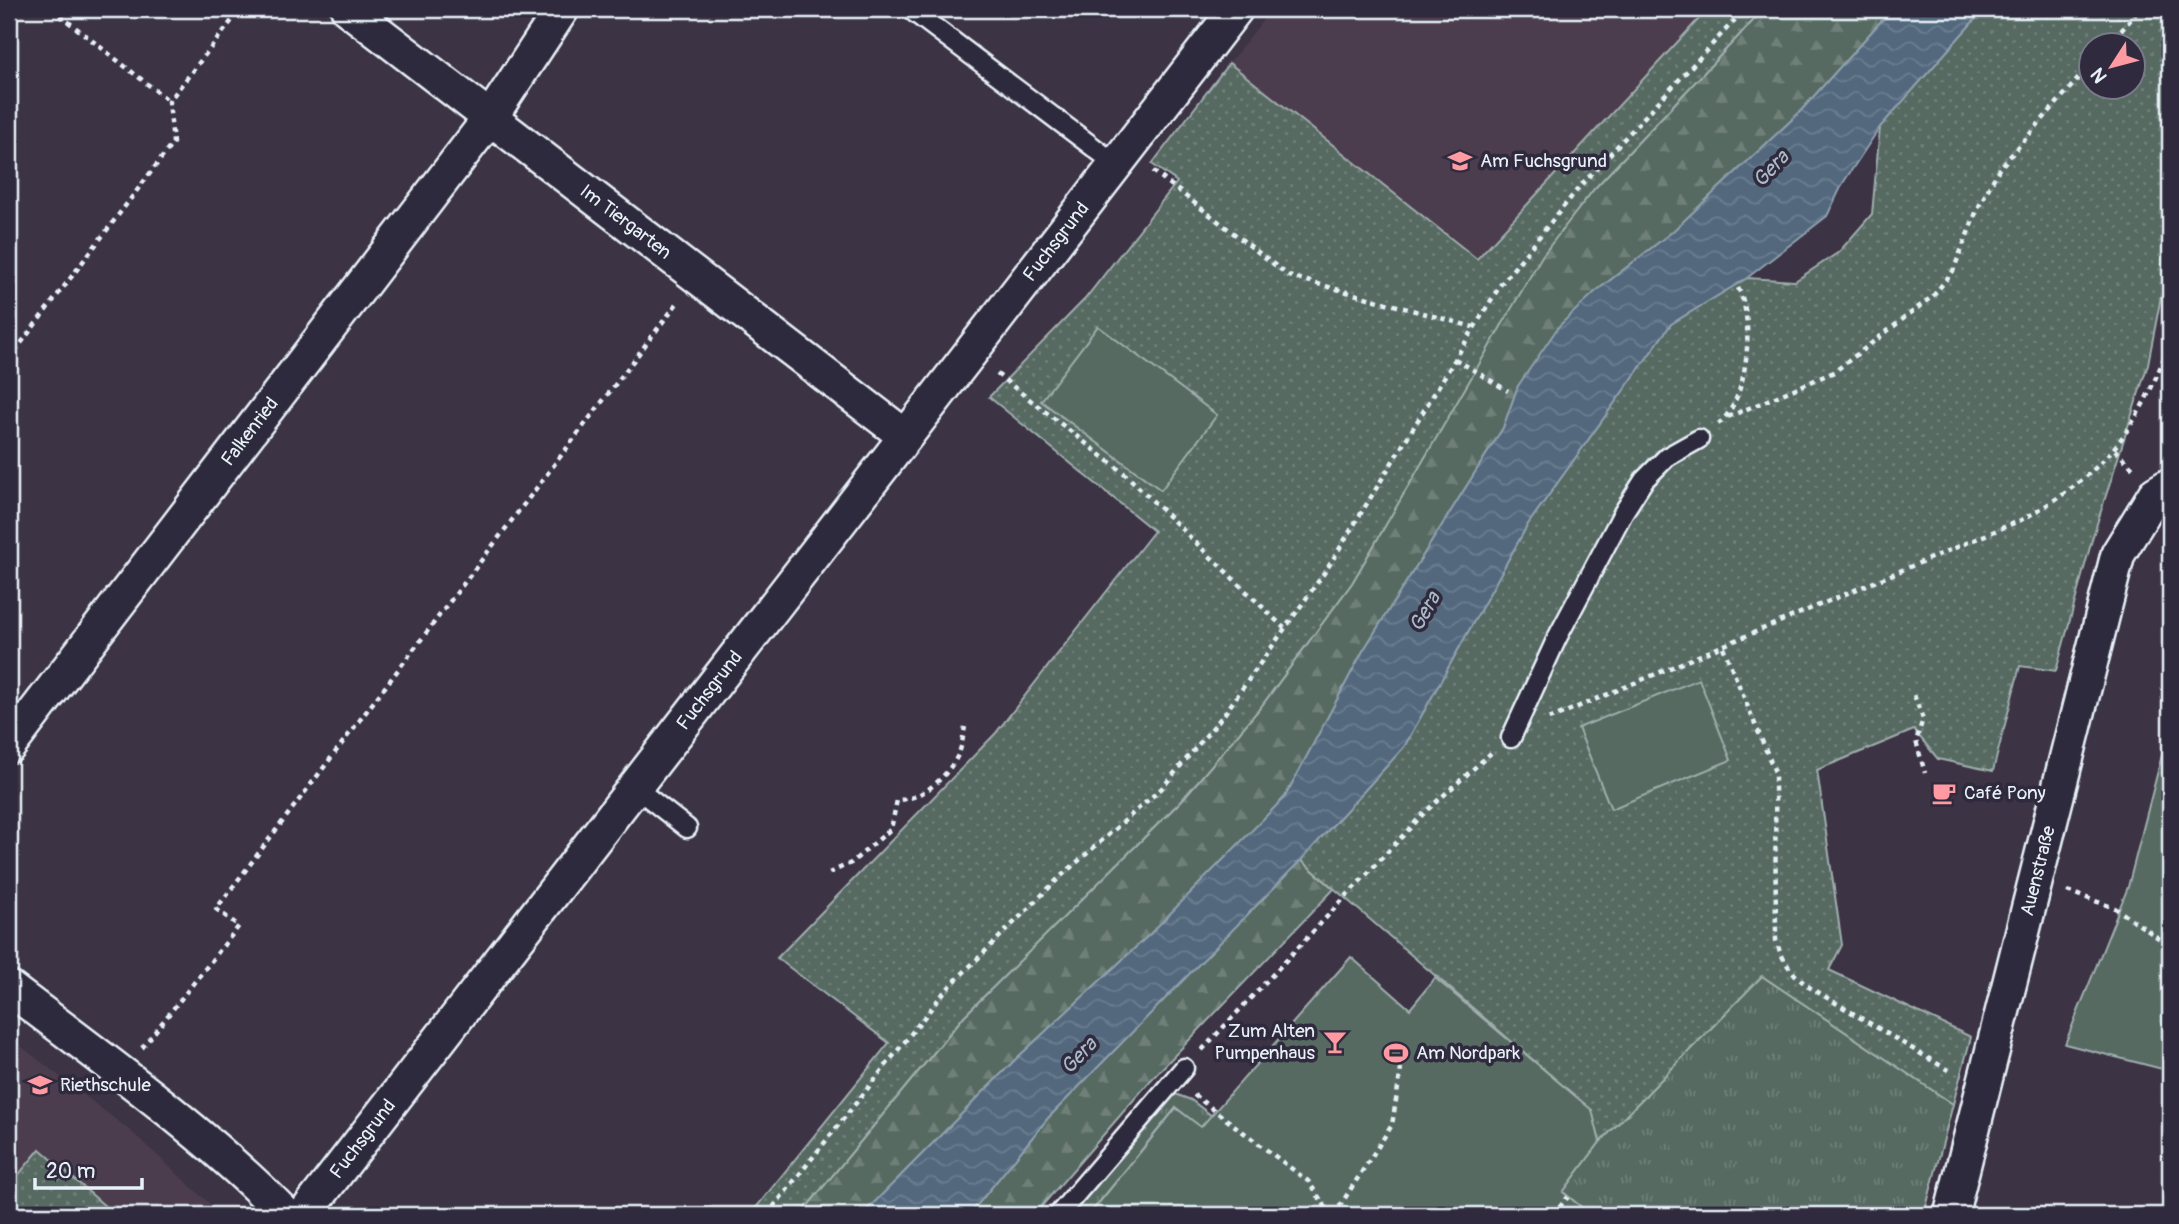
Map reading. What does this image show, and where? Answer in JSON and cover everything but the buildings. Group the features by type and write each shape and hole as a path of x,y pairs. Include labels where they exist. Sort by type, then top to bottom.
{"street":[{"name":"Im Tiergarten","path":"348,9 905,436"},
{"name":"Falkenried","path":"9,746 490,118 562,9"},
{"name":"Fuchsgrund","path":"304,1215 1236,9"},
{"name":"Auenstraße","path":"1951,1215 2118,554 2163,490"},
{"path":"9,988 122,1073 255,1183 286,1215"}],"lane":[{"path":"911,9 1122,158"},
{"path":"1511,738 1557,638 1623,513 1644,480 1667,457 1699,439"},
{"path":"636,788 687,828"},
{"path":"1058,1215 1179,1074"}],"path":[{"path":"52,9 169,101"},
{"path":"9,359 173,144 169,101 241,9"},
{"path":"1074,9 1081,15"},
{"path":"767,1215 945,991 1060,877 1162,788 1225,713 1327,569 1473,327 1502,285 1581,185 1745,9"},
{"path":"2120,32 2140,9"},
{"path":"1699,439 1728,417 1833,372 1933,296 1954,271 1977,210 1999,169 2078,78"},
{"path":"1122,158 1289,276 1473,327"},
{"path":"122,1073 239,926 216,909 697,277"},
{"path":"1728,417 1742,379 1748,343 1746,304 1738,288"},
{"path":"1401,1069 1392,1125 1333,1215 1308,1181 1179,1074 1426,812 1480,761 1511,738 1551,718 2021,520 2056,501 2115,450 2148,396 2170,342"},
{"path":"969,352 1124,473 1284,628"},
{"path":"1455,359 1508,391"},
{"path":"1723,647 1775,772 1776,940 1787,967 1797,978 1820,994 1956,1075 1983,1086"},
{"path":"1914,695 1923,719 1916,741 1926,773"},
{"path":"829,873 851,863 891,830 897,800 912,800 929,790 958,755 965,727"},
{"path":"2034,879 2115,908 2170,946"},
{"path":"1553,1215 1568,1196"}],"shaded area":[{"name":"Am Fuchsgrund","path":"1272,9 1708,9 1477,260 1229,63"},
{"name":"Riethschule","path":"9,1037 133,1133 222,1215 9,1215"}],"green space":[{"path":"1708,9 1764,9 1594,189 1542,256 1352,583 1260,708 1181,801 964,1016 800,1215 750,1215 889,1043 777,958 995,734 1154,531 989,397 1085,299 1177,182 1152,164 1229,63 1477,259"},
{"path":"1764,9 1892,9 1798,114 1672,232 1595,292 1518,386 1503,428 1363,651 1285,797 1150,934 1015,1060 862,1215 800,1215 964,1016 1181,801 1260,708 1352,583 1541,256 1594,189"},
{"path":"1984,9 2170,9 2170,250 2148,364 2093,536 2056,671 2020,666 1993,771 1938,759 1914,730 1817,770 1842,945 1829,970 1971,1037 1953,1104 1762,976 1600,1142 1591,1110 1301,860 1404,747 1528,524 1671,324 1747,278 1795,281 1839,252 1872,214 1880,127"},
{"path":"1098,326 1217,415 1161,490 1041,401"},
{"path":"1699,679 1731,760 1611,809 1578,728"},
{"path":"2170,724 2170,1071 2065,1044 2128,887"},
{"path":"1301,860 1334,889 1150,1081 1034,1215 969,1215 1048,1118"},
{"name":"Am Nordpark","path":"1351,957 1410,1009 1435,978 1592,1110 1600,1142 1563,1192 1591,1215 1089,1215 1176,1108 1201,1127"},
{"path":"1762,976 1953,1104 1924,1215 1591,1215 1563,1192 1600,1142"},
{"path":"1175,1094 1191,1100 1302,1185 1309,1215 1176,1108 1089,1215 1066,1215 1162,1105"},
{"path":"40,1149 115,1215 9,1215 9,1186"}],"water":[{"name":"Gera","path":"1892,9 1984,9 1880,127 1843,183 1827,216 1747,278 1671,324 1528,524 1404,747 1301,860 1048,1118 969,1215 862,1215 1015,1060 1150,934 1285,797 1363,651 1503,428 1518,386 1559,326 1595,292 1672,232 1798,114"}],"place":[{"name":"Am Fuchsgrund","path":"1460,161"},
{"name":"Café Pony","path":"1944,793"},
{"name":"Zum Alten Pumpenhaus","path":"1335,1042"},
{"name":"Am Nordpark","path":"1396,1053"},
{"name":"Riethschule","path":"40,1085"}]}
